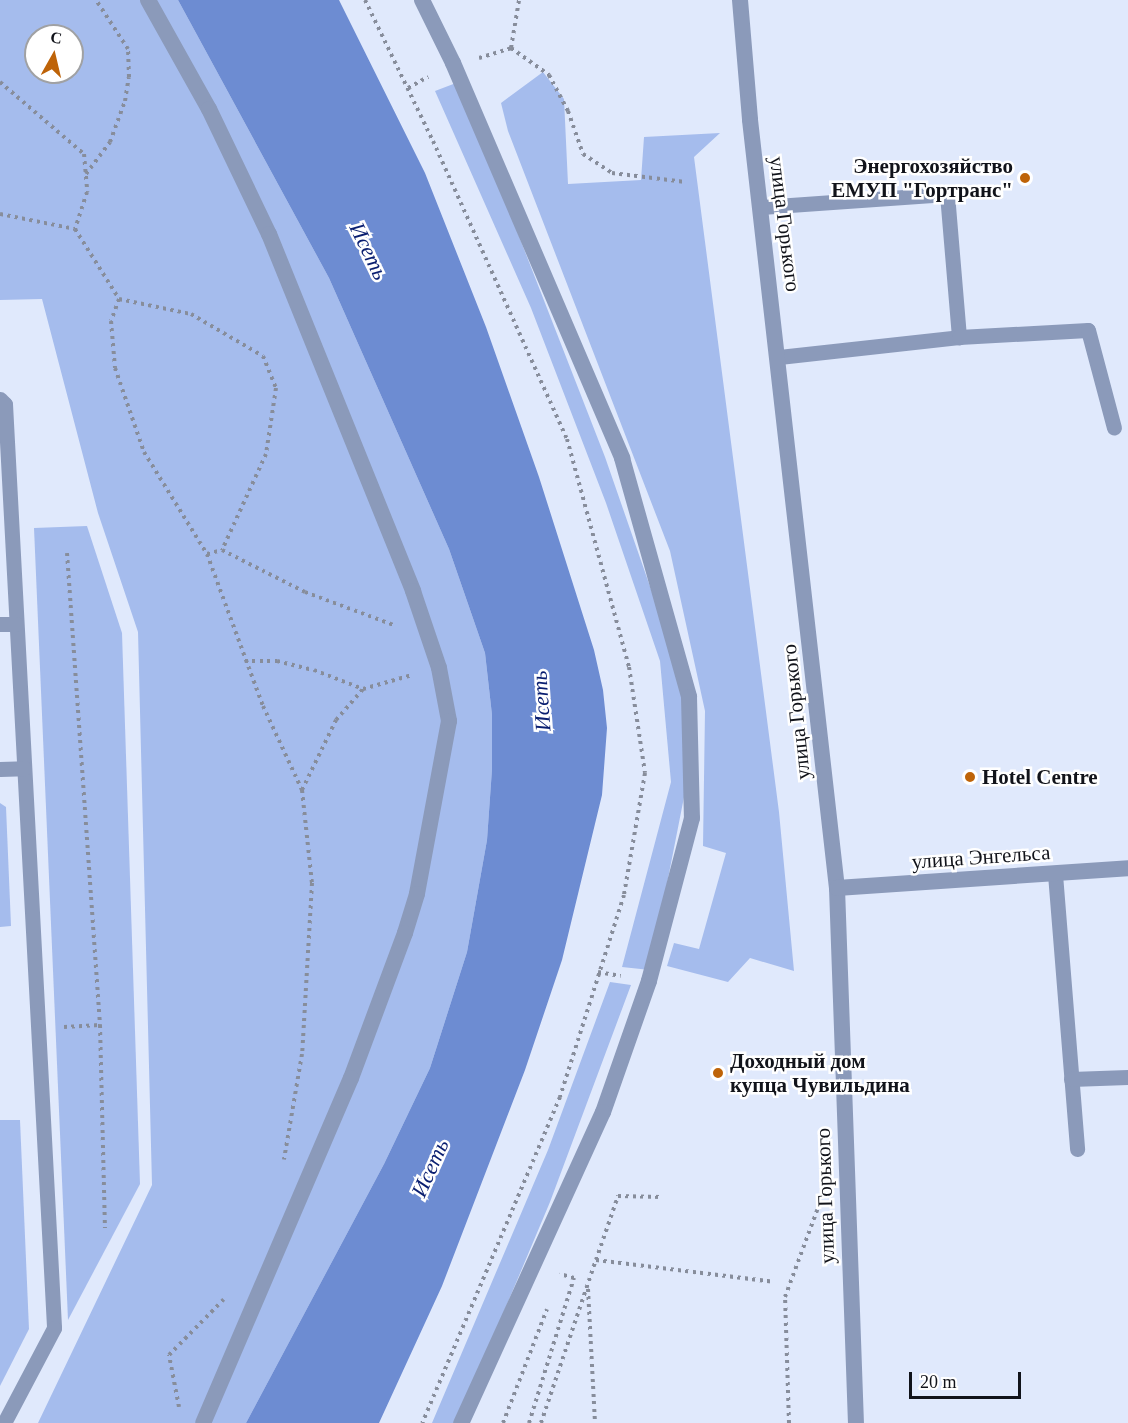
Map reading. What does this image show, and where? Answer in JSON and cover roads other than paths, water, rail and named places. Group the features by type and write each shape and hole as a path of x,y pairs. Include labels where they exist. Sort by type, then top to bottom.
{"street":[{"path":"148,0 209,109 269,234 430,639 439,668 449,721 417,894 405,933 351,1078 203,1423"},
{"path":"422,0 453,63 622,458 689,697 692,818 649,981 603,1112 461,1423"},
{"name":"улица Горького","path":"740,0 760,207 779,357 837,888 856,1423"},
{"name":"улица Энгельса","path":"837,888 1128,868"}],"lane":[{"path":"760,207 947,194 959,337"},
{"path":"779,357 959,337 1088,330 1114,428"},
{"path":"0,399 5,404 54,1328 4,1423"},
{"path":"0,624 16,624"},
{"path":"0,770 24,768"},
{"path":"1055,874 1077,1149"},
{"path":"1071,1079 1128,1077"}],"water":[{"name":"Исеть","path":"178,0 339,0 425,173 486,327 539,477 594,650 603,690 607,728 602,795 562,960 525,1070 442,1286 379,1423 246,1423 384,1164 430,1068 467,952 487,840 492,769 492,715 485,653 449,549 329,278"}],"place":[{"name":"Энергохозяйство ЕМУП \"Гортранс\"","path":"1025,178"},
{"name":"Hotel Centre","path":"970,777"},
{"name":"Доходный дом купца Чувильдина","path":"718,1073"}]}
